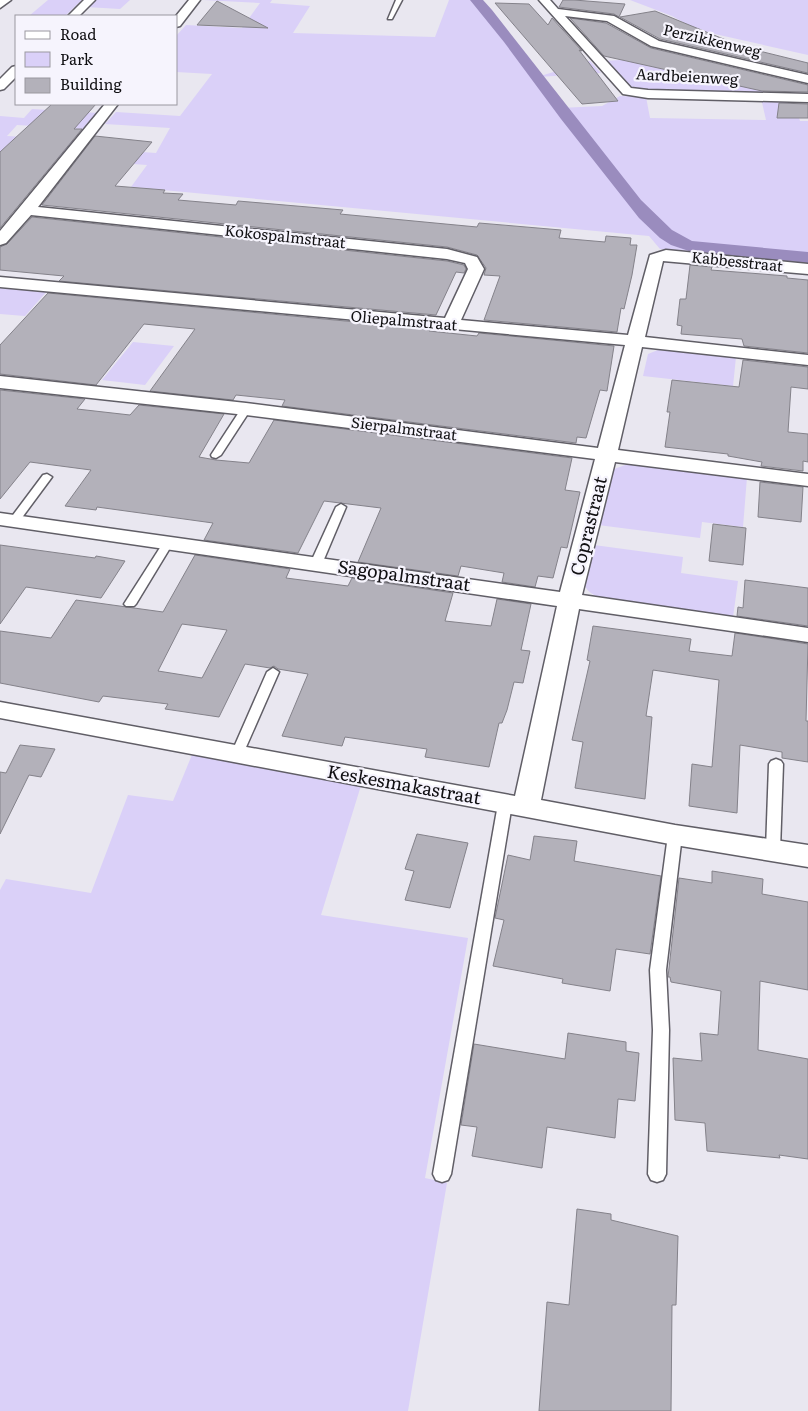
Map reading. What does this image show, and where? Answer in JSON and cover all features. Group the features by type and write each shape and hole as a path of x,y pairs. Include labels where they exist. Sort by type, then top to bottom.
{"street":[{"path":"0,5 6,0"},
{"path":"74,15 90,0"},
{"path":"178,21 195,0"},
{"name":"Aardbeienweg","path":"544,0 627,91 648,94 808,98"},
{"name":"Perzikkenweg","path":"555,12 610,18 655,44 808,79"},
{"path":"0,86 15,71"},
{"path":"0,240 27,210 111,105"},
{"name":"Kokospalmstraat","path":"27,210 455,256 471,260 476,269 450,325"},
{"name":"Kabbesstraat","path":"666,254 808,269"},
{"name":"Coprastraat","path":"516,805 656,258 666,254"},
{"name":"Oliepalmstraat","path":"0,282 634,341 808,360"},
{"name":"Sierpalmstraat","path":"0,382 246,409 808,480"},
{"name":"Sagopalmstraat","path":"7,520 570,599 808,635"},
{"name":"Keskesmakastraat","path":"0,710 675,835 808,856"}],"lane":[{"path":"390,18 399,0"},
{"path":"216,455 246,409"},
{"path":"7,520 47,477"},
{"path":"316,564 341,507"},
{"path":"130,604 168,543"},
{"path":"237,754 273,672"},
{"path":"773,850 776,764"},
{"path":"442,1174 516,805"},
{"path":"657,1174 661,1030 658,970 675,835"}],"green space":[{"path":"48,0 82,0 66,15 30,15"},
{"path":"94,0 130,0 120,9 86,7"},
{"path":"203,0 272,0 270,3 310,6 293,33 435,37 449,0 476,0 492,17 537,77 590,61 601,73 538,77 560,108 602,106 620,96 646,97 650,118 766,120 761,98 793,99 800,121 808,121 808,264 660,249 649,236 131,187 147,165 77,160 85,148 156,153 170,128 105,124 116,112 180,116 212,74 178,72 178,34 186,25 242,28 260,3"},
{"path":"630,0 808,0 808,55 697,30 672,16"},
{"path":"656,58 671,73 757,75 765,95 632,91 603,61"},
{"path":"32,109 98,113 84,129 17,125 7,136 76,140 60,158 0,154 0,116 24,118"},
{"path":"0,285 49,289 25,316 0,314"},
{"path":"133,342 174,346 145,385 102,380"},
{"path":"658,350 736,357 733,386 643,376 648,354"},
{"path":"631,463 747,477 743,527 702,522 700,538 598,525 614,469"},
{"path":"594,545 683,557 681,573 738,581 733,617 603,599 594,595 587,589 584,583"},
{"path":"196,745 363,779 321,915 468,938 425,1178 447,1183 408,1411 0,1411 0,890 6,879 91,893 128,795 173,801"}],"building":[{"path":"563,0 625,4 619,17 614,14 559,7"},
{"path":"217,1 268,28 197,25"},
{"path":"495,3 529,4 548,25 552,18 582,51 579,50 618,101 582,104"},
{"path":"655,11 743,47 808,63 808,73 660,39 620,17"},
{"path":"570,18 606,23 651,48 808,85 808,92 762,91 604,56"},
{"path":"779,103 808,104 808,118 777,118"},
{"path":"51,105 95,105 74,129 82,129 0,228 0,152"},
{"path":"95,136 152,142 115,186 165,190 163,193 183,194 178,200 236,205 238,201 343,210 340,214 477,227 479,223 561,230 559,238 605,242 606,236 631,238 630,245 637,245 632,275 624,309 621,308 617,332 484,320 500,276 484,275 486,268 477,255 447,247 42,205"},
{"path":"32,217 447,261 464,265 466,269 464,273 456,272 436,315 59,281 64,276 0,270 0,247 7,244"},
{"path":"690,265 712,267 711,270 787,276 787,278 808,280 808,353 744,346 742,339 681,334 682,326 677,325 680,299 686,299"},
{"path":"48,293 430,329 429,331 477,336 479,333 614,346 607,391 600,390 586,438 577,437 576,443 282,406 285,400 236,395 233,400 150,391 195,329 144,324 96,385 0,374 0,345"},
{"path":"743,360 808,367 808,389 791,387 788,432 808,434 808,462 803,461 803,471 761,466 762,462 728,456 728,454 665,447 670,412 667,412 672,380 739,387"},
{"path":"0,390 85,399 77,409 130,415 139,405 224,414 199,457 216,460 249,463 274,420 572,458 565,490 580,492 567,548 561,547 553,578 538,576 535,587 502,582 504,573 461,566 458,576 358,562 381,508 324,501 298,553 204,540 213,523 97,507 96,510 65,506 91,470 30,462 0,499"},
{"path":"760,482 803,487 801,522 758,517"},
{"path":"713,524 746,528 743,565 709,561"},
{"path":"0,545 125,561 101,598 26,587 0,624"},
{"path":"195,555 290,569 286,578 348,586 352,578 453,593 445,621 491,626 497,599 531,604 521,650 530,651 523,683 514,682 507,710 502,723 499,723 489,767 425,757 427,749 345,737 342,746 282,736 308,674 278,669 274,666 270,668 245,664 219,717 165,709 168,704 103,696 99,702 0,683 0,631 51,638 76,600 163,612","holes":["182,624 227,630 202,678 158,671"]},
{"path":"745,580 808,588 808,626 737,616 738,607 743,608"},
{"path":"593,626 691,639 689,651 732,656 735,633 808,644 806,721 808,721 808,762 782,758 782,752 740,745 737,813 689,806 692,764 712,767 719,680 653,670 646,716 652,717 645,799 575,788 583,742 572,740 590,661 587,660"},
{"path":"20,745 55,749 41,777 29,775 0,834 0,772 6,773"},
{"path":"417,834 468,843 450,908 405,900 414,871 405,869"},
{"path":"534,836 577,841 574,861 661,876 650,954 616,949 610,991 562,983 563,979 493,966 504,920 495,918 508,855 530,860"},
{"path":"712,871 763,879 762,894 808,902 808,990 760,981 758,1050 808,1059 808,1159 779,1155 780,1158 707,1151 705,1123 675,1120 673,1058 702,1061 700,1033 718,1035 721,991 671,982 670,977 668,977 679,878 712,883"},
{"path":"568,1033 626,1042 626,1051 639,1053 635,1101 618,1099 615,1138 547,1127 542,1168 472,1156 477,1127 461,1125 474,1044 565,1059"},
{"path":"577,1209 611,1214 611,1220 678,1236 676,1305 672,1305 671,1411 539,1411 547,1302 569,1305"}],"waterway":[{"path":"476,0 509,39 566,116 635,203 666,234 689,246 808,258"}]}
